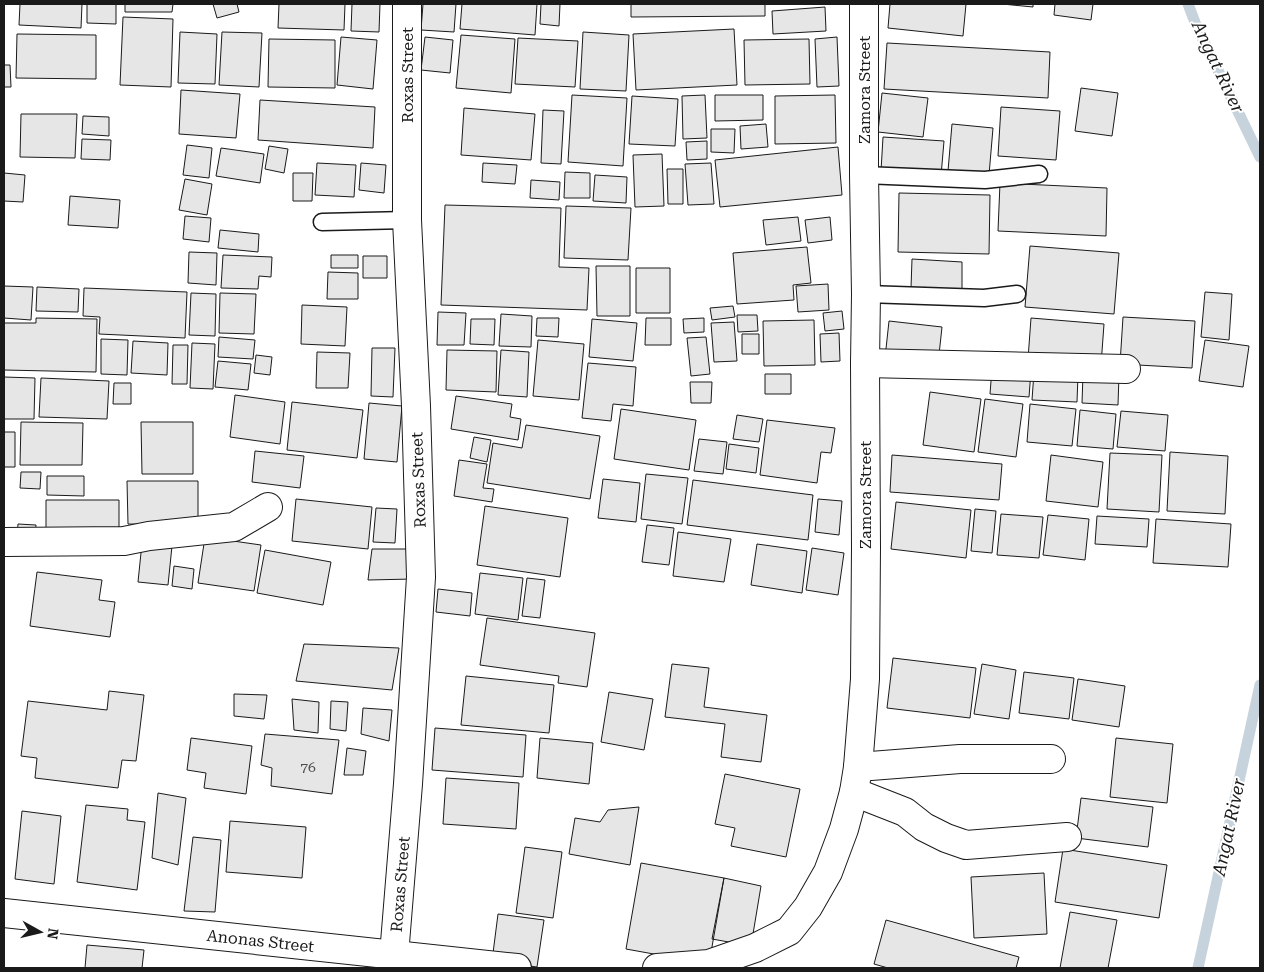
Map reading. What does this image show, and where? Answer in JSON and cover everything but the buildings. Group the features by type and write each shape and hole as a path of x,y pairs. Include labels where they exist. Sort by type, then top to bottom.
{"street":[{"name":"Roxas Street","path":"394,955 408,784 421,577 416,406 407,220 407,4"},
{"name":"Zamora Street","path":"657,968 708,964 755,948 789,931 808,907 828,872 844,830 856,779 865,680 866,294 864,4"},
{"path":"865,362 1126,369"},
{"path":"4,542 124,541 149,536 234,527 268,507"},
{"path":"856,779 923,763 960,759 1051,759"},
{"path":"856,779 924,827 966,845 1067,837"},
{"name":"Anonas Street","path":"4,913 517,968"}],"lane":[{"path":"864,175 985,180 1039,174"},
{"path":"322,222 407,220"},
{"path":"866,294 984,298 1017,294"}],"waterway":[{"name":"Angat River","path":"1188,4 1196,25 1260,157"},
{"name":"Angat River","path":"1198,968 1260,685"}]}
